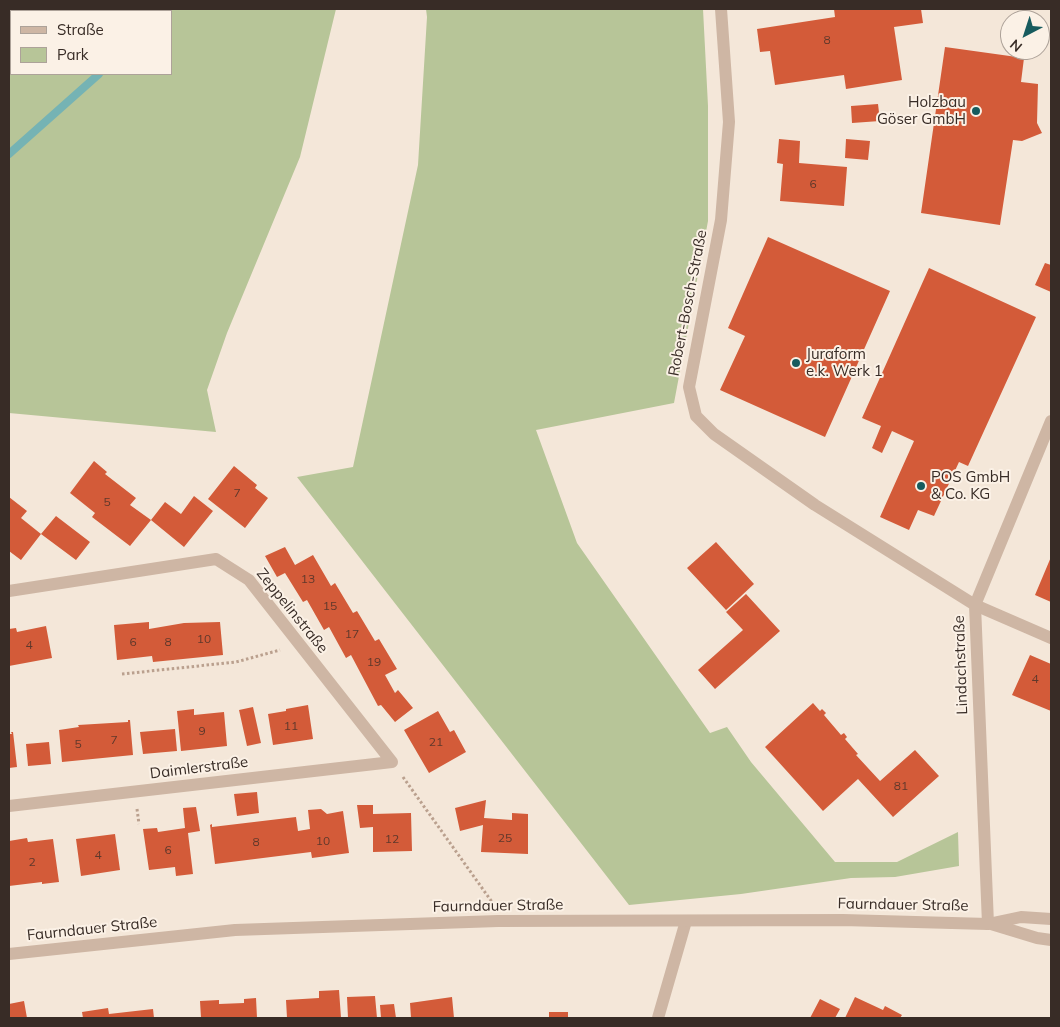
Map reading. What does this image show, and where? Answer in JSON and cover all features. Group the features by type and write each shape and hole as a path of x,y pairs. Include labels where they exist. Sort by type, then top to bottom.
{"street":[{"name":"Robert-Bosch-Straße","path":"721,9 729,122 721,220 689,387 696,416 714,434 815,505 975,605 1051,638"},
{"name":"Lindachstraße","path":"988,924 975,605 1051,421"},
{"name":"Zeppelinstraße","path":"9,592 216,558 249,580 392,762"},
{"name":"Daimlerstraße","path":"9,806 392,762"},
{"name":"Faurndauer Straße","path":"9,954 235,930 498,921 843,920 988,924 1021,917 1051,919"},
{"path":"658,1018 686,921"},
{"name":"Faurndauer Straße","path":"988,924 1037,938 1051,940"}],"path":[{"path":"122,674 236,662 300,645"},
{"path":"392,762 494,905 498,921"}],"green space":[{"path":"9,9 336,9 300,157 227,333 207,390 216,432 9,413"},
{"path":"426,9 703,9 708,106 708,221 674,403 536,430 577,543 710,733 727,727 751,762 835,862 897,862 958,832 959,866 895,877 851,878 741,894 629,905 297,477 353,467 418,165"}],"building":[{"path":"834,9 921,9 923,23 894,27 902,80 846,89 844,75 775,85 770,51 760,52 757,29 835,17"},
{"name":"Holzbau Göser GmbH","path":"945,47 1000,55 1000,60 1024,60 1021,82 1038,84 1037,123 1042,133 1022,141 1013,140 1000,225 921,213"},
{"path":"878,104 880,121 852,123 851,106"},
{"path":"779,139 800,141 799,163 847,167 844,206 780,201 783,164 777,163"},
{"path":"846,139 870,141 868,160 845,158"},
{"name":"Juraform e.k. Werk 1","path":"768,237 890,291 825,437 720,390 745,336 728,328"},
{"path":"1045,263 1051,265 1051,292 1035,285"},
{"path":"929,268 1036,317 968,466 959,462 934,516 918,510 909,530 880,517 914,441 892,431 882,453 872,448 881,426 862,418"},
{"path":"94,461 107,472 105,474 136,498 130,505 151,520 130,546 92,517 95,513 70,493"},
{"path":"234,466 257,485 255,488 268,498 245,528 208,499"},
{"path":"194,496 213,511 184,547 151,520 165,502 181,514"},
{"path":"9,497 27,511 21,518 41,534 21,560 9,551"},
{"path":"56,516 90,542 76,560 41,534"},
{"path":"716,542 754,584 726,610 687,568"},
{"path":"285,547 295,565 313,555 331,586 335,583 353,613 357,611 375,641 379,639 397,669 385,675 395,693 398,690 413,708 395,722 381,705 378,706 351,655 346,658 329,627 324,630 307,600 303,602 285,573 277,577 265,556"},
{"path":"1051,557 1051,602 1035,595"},
{"path":"746,594 780,631 715,689 698,670 743,630 726,612"},
{"path":"149,622 149,629 184,623 220,622 223,655 153,662 152,656 117,660 114,625"},
{"path":"46,626 52,658 9,666 9,629 16,628 17,632"},
{"path":"1030,655 1051,664 1051,711 1012,695"},
{"path":"813,703 820,711 822,709 826,713 824,715 841,735 844,733 847,737 845,739 858,754 856,755 880,781 915,750 939,776 893,817 858,779 823,811 765,747"},
{"path":"308,705 313,739 273,745 268,714"},
{"path":"253,707 261,743 247,746 239,710"},
{"path":"194,709 194,715 224,712 227,746 181,751 177,711"},
{"path":"438,711 450,732 454,730 466,752 429,773 404,730"},
{"path":"130,720 133,755 62,762 59,730 79,727 78,725 128,722"},
{"path":"175,729 177,751 143,754 140,732"},
{"path":"11,732 13,732 17,767 9,768 9,734 12,734"},
{"path":"49,742 51,764 28,766 26,744"},
{"path":"257,792 259,813 237,816 234,794"},
{"path":"486,800 484,818 512,820 512,813 528,814 528,854 481,852 483,825 460,831 455,808"},
{"path":"357,805 373,805 373,814 411,813 412,851 373,852 373,827 360,828"},
{"path":"196,807 200,831 188,833 193,874 176,876 175,867 149,870 143,829 157,828 158,832 185,828 183,808"},
{"path":"321,809 327,814 343,811 349,853 312,858 311,852 215,864 210,825 212,824 212,827 296,817 298,831 310,829 308,810"},
{"path":"115,834 120,870 81,876 76,839"},
{"path":"27,838 28,842 53,839 59,882 9,886 9,841"},
{"path":"339,990 341,1018 287,1018 286,1000 319,998 319,991"},
{"path":"375,996 377,1018 348,1018 347,997"},
{"path":"452,997 454,1018 411,1018 410,1003"},
{"path":"855,997 883,1010 885,1006 902,1015 900,1018 845,1018"},
{"path":"256,998 257,1018 201,1018 200,1001 219,1000 219,1004 244,1003 244,999"},
{"path":"820,999 840,1009 835,1018 810,1018"},
{"path":"24,1001 27,1018 9,1018 9,1004"},
{"path":"394,1004 396,1018 381,1018 380,1005"},
{"path":"108,1008 109,1014 153,1009 154,1018 83,1018 82,1012"},
{"path":"549,1012 568,1012 568,1018 549,1018"}],"waterway":[{"path":"9,154 98,75"}],"place":[{"name":"Holzbau Göser GmbH","path":"976,111"},
{"name":"Juraform e.k. Werk 1","path":"796,363"},
{"name":"POS GmbH & Co. KG","path":"921,486"}]}
